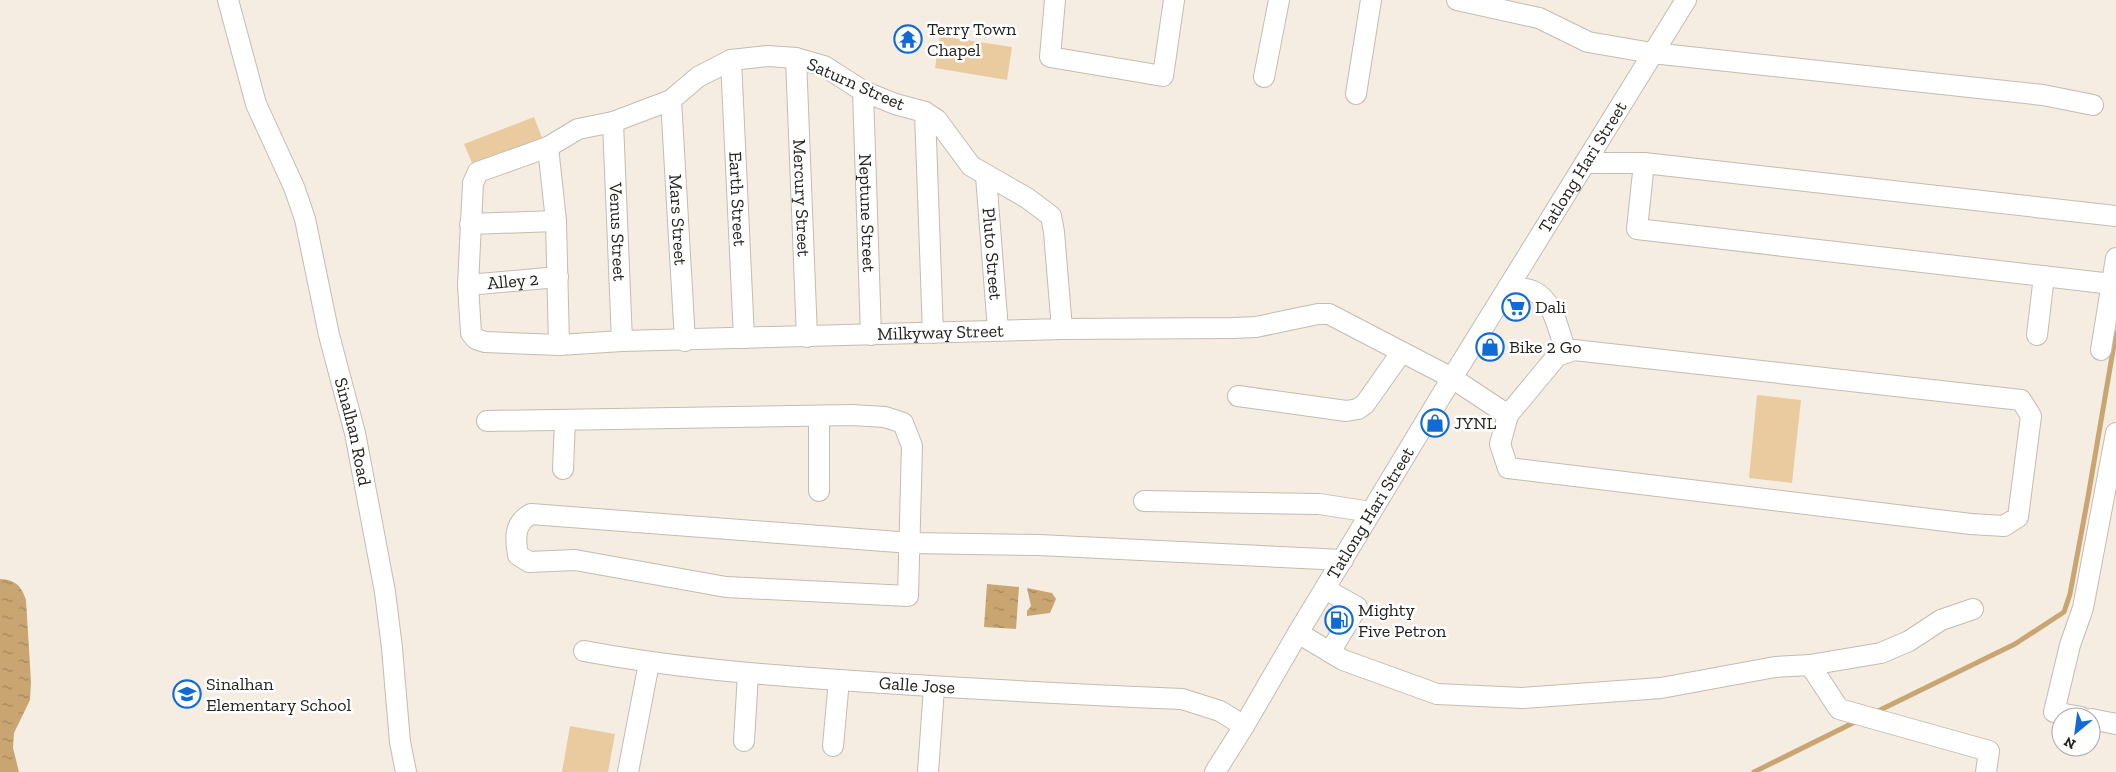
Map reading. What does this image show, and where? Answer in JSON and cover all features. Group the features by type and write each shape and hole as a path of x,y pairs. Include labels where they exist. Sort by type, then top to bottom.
{"street":[{"name":"Sinalhan Road","path":"228,0 256,104 294,187 305,219 329,335 355,433 385,592 400,742 406,772"},
{"path":"1055,0 1050,58 1163,76 1174,0"},
{"path":"1264,77 1279,0"},
{"path":"1356,94 1371,0"},
{"path":"1456,0 1539,18 1588,42 1652,53 2043,95 2093,105"},
{"name":"Tatlong Hari Street","path":"1215,772 1452,378 1686,0"},
{"name":"Saturn Street","path":"470,224 473,183 478,172 548,147 578,129 613,122 671,100 698,77 730,60 768,56 796,58 824,66 863,91 894,104 925,112 937,120 971,166 986,176 1022,194 1051,216 1062,328"},
{"name":"Mercury Street","path":"796,58 807,337"},
{"name":"Earth Street","path":"730,60 744,338"},
{"name":"Neptune Street","path":"863,91 872,335"},
{"name":"Mars Street","path":"671,100 685,340"},
{"path":"925,112 933,334"},
{"name":"Venus Street","path":"613,122 622,341"},
{"path":"548,147 556,221 559,345"},
{"path":"1585,163 1644,163 2116,216"},
{"path":"1644,163 1638,230 2044,276 2113,289"},
{"name":"Pluto Street","path":"986,176 998,330"},
{"path":"468,285 470,224 556,221"},
{"path":"2102,350 2113,289 2116,258"},
{"path":"2038,335 2044,276"},
{"name":"Alley 2","path":"468,285 558,277"},
{"name":"Milkyway Street","path":"468,285 471,333 476,339 485,342 559,345 622,341 933,334 1062,328 1256,327 1318,314 1329,314 1452,378 1508,415"},
{"path":"1509,286 1533,290 1543,298 1550,307 1566,352"},
{"path":"1574,350 2021,400 2031,416 2018,517 2004,526 1971,524 1508,468 1500,444 1508,415 1556,356 1574,350"},
{"path":"1238,396 1346,410 1358,409 1365,404 1401,353"},
{"path":"819,416 819,490"},
{"path":"488,421 819,416 885,417 903,423 912,446 911,543 908,596 726,587 575,560 528,562 518,555 516,541 517,526 524,517 531,514 911,543 1039,545 1342,560"},
{"path":"563,469 564,420"},
{"path":"2055,707 2070,645 2083,608 2116,434"},
{"path":"1144,501 1318,504 1371,512"},
{"path":"1325,589 1356,607 1330,652"},
{"path":"1298,633 1343,660 1437,694 1522,698 1661,688 1775,667 1810,665 1881,653 1909,641 1941,620 1973,609"},
{"name":"Galle Jose","path":"584,651 649,663 748,674 934,688 1182,700 1220,711 1244,726"},
{"path":"628,772 649,663"},
{"path":"1810,665 1839,709 1989,751 1986,772"},
{"path":"744,741 748,674"},
{"path":"832,746 839,680"},
{"path":"928,772 934,688"},
{"path":"2101,721 2116,724"}],"shaded area":[{"path":"940,36 1012,47 1007,80 935,68"},
{"path":"534,117 544,143 475,170 464,144"},
{"path":"1757,395 1801,400 1792,483 1749,478"},
{"path":"570,726 615,734 608,772 562,772"}],"water":[{"path":"0,579 17,584 26,600 31,682 30,700 14,733 13,748 19,772 0,772"},
{"path":"987,584 1019,587 1016,629 984,627"},
{"path":"1027,588 1052,593 1056,599 1050,613 1027,616 1027,611 1031,606"}],"waterway":[{"path":"1876,712 2015,644 2064,612 2070,594 2116,333"},
{"path":"1754,772 1859,720"}],"place":[{"name":"Terry Town Chapel","path":"908,39"},
{"name":"Dali","path":"1516,307"},
{"name":"Bike 2 Go","path":"1490,347"},
{"name":"JYNL","path":"1435,423"},
{"name":"Mighty Five Petron","path":"1339,620"},
{"name":"Sinalhan Elementary School","path":"187,694"}]}
